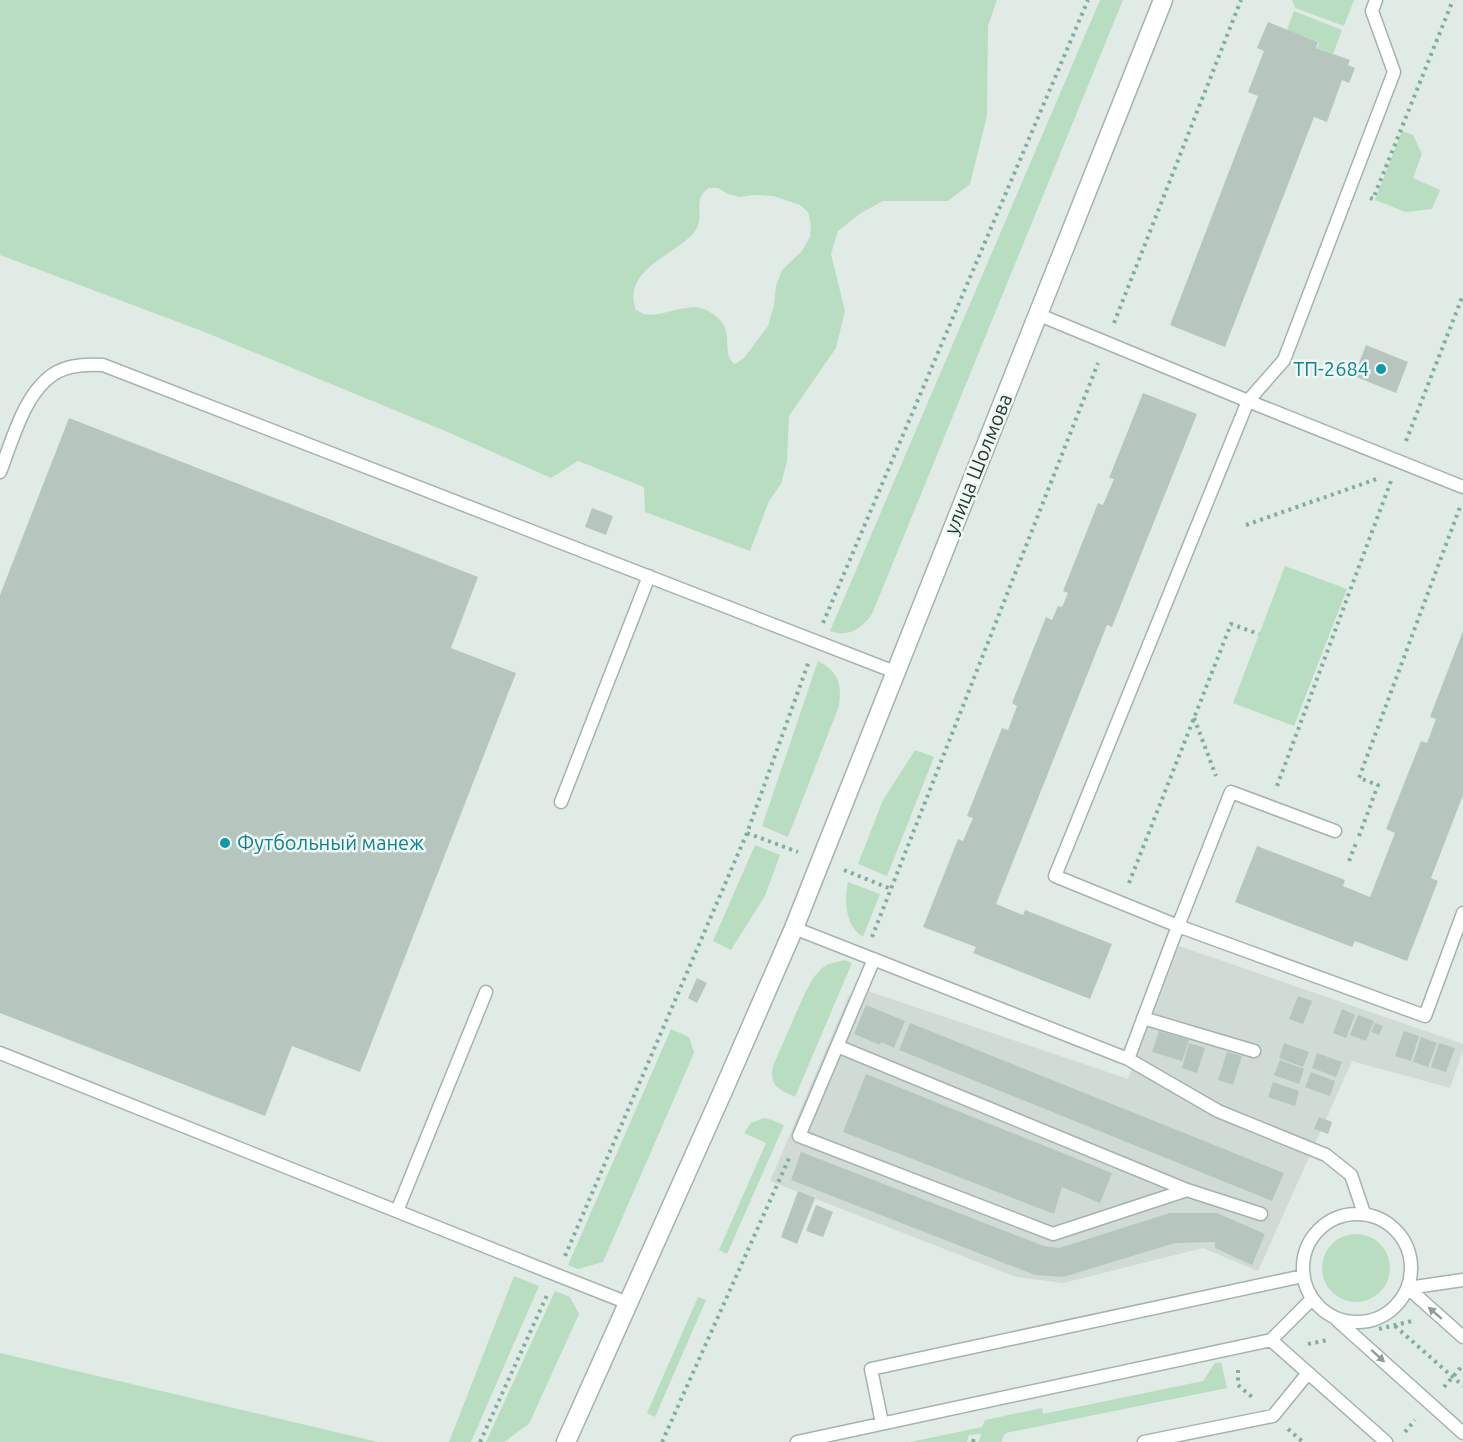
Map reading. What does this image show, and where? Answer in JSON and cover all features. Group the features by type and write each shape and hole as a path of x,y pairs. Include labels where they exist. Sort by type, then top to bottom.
{"street":[{"name":"улица Шолмова","path":"566,1442 794,928 1163,0"}],"lane":[{"path":"1376,0 1372,11 1394,72 1284,360 1248,401 1055,876 1178,926 1425,1016 1463,913"},
{"path":"1037,314 1248,401 1396,467 1463,486"},
{"path":"0,472 28,400 43,383 58,371 83,364 103,365 895,672"},
{"path":"561,802 649,576"},
{"path":"1128,1059 1231,792 1335,831"},
{"path":"794,928 1128,1059 1218,1111 1326,1155 1351,1175 1364,1213"},
{"path":"869,957 837,1046 799,1136 1053,1234 1187,1190"},
{"path":"397,1211 486,992"},
{"path":"1143,1018 1254,1051"},
{"path":"837,1046 1187,1190 1261,1214"},
{"path":"0,1053 628,1303"},
{"path":"1334,1317 1354,1322 1371,1320 1387,1314 1399,1303 1408,1288 1411,1258 1405,1242 1395,1228 1381,1218 1364,1213 1346,1214 1329,1220 1315,1232 1306,1248 1302,1265 1304,1283 1312,1299 1323,1311 1334,1317 1463,1432"},
{"path":"882,1423 871,1369 1303,1276"},
{"path":"1408,1288 1463,1280"},
{"path":"1408,1288 1463,1337"},
{"path":"797,1442 1271,1340 1312,1299"},
{"path":"1271,1340 1386,1442"},
{"path":"1144,1442 1273,1416 1308,1373"}],"path":[{"path":"480,1442 556,1275 747,833 816,641 1088,0"},
{"path":"869,957 1106,342 1241,0"},
{"path":"1348,190 1373,200 1453,0"},
{"path":"1269,806 1463,295"},
{"path":"1246,525 1396,467"},
{"path":"1349,861 1378,785 1359,778 1463,498"},
{"path":"1121,903 1231,624 1259,634"},
{"path":"1194,717 1221,788 1231,792"},
{"path":"662,1442 799,1136"},
{"path":"1394,1325 1463,1386"}],"shaded area":[{"path":"1179,946 1463,1044 1450,1088 1352,1061 1258,1271 1203,1248 1063,1283 1016,1277 770,1181 849,995 862,989 1128,1079"}],"green space":[{"path":"0,0 997,0 988,26 987,116 970,184 948,201 883,201 861,213 838,231 831,254 845,311 836,348 789,416 787,461 781,484 769,501 750,551 645,512 644,487 578,461 551,478 450,433 207,333 0,255","holes":["709,188 718,188 740,197 773,196 800,205 808,212 811,225 810,237 802,251 782,270 776,286 768,326 744,358 734,364 728,353 724,327 720,320 710,312 694,307 644,314 636,310 633,297 635,286 641,276 696,230 700,217 699,204 703,193"]},
{"path":"1100,0 1123,0 872,614 854,631 836,633 830,631"},
{"path":"1292,0 1354,0 1344,26 1295,8"},
{"path":"1294,11 1342,30 1333,54 1317,48 1319,42 1287,30"},
{"path":"1402,131 1413,135 1422,154 1413,178 1440,190 1432,209 1406,212 1375,200"},
{"path":"1285,566 1347,589 1294,726 1233,703"},
{"path":"818,661 831,670 838,679 839,706 788,837 762,826"},
{"path":"915,750 934,757 887,876 858,864 883,800"},
{"path":"755,845 780,855 765,896 731,950 713,941"},
{"path":"848,882 880,894 863,937 849,920 846,897"},
{"path":"845,960 852,963 795,1097 776,1086 772,1078 773,1066 813,978 829,964"},
{"path":"671,1029 689,1037 694,1053 603,1262 578,1269 568,1265"},
{"path":"764,1118 784,1125 727,1254 719,1250 766,1143 744,1133 751,1123"},
{"path":"1363,1234 1375,1240 1384,1249 1390,1261 1388,1281 1380,1292 1363,1302 1349,1302 1332,1292 1324,1281 1322,1261 1332,1244 1343,1236"},
{"path":"514,1276 539,1286 471,1442 449,1442"},
{"path":"555,1291 570,1297 579,1314 529,1424 504,1442 486,1442"},
{"path":"698,1297 706,1300 655,1417 647,1413"},
{"path":"0,1353 378,1442 0,1442"},
{"path":"1221,1362 1227,1388 1006,1433 1002,1442 979,1442 981,1434 969,1435 967,1442 910,1442 982,1427 985,1420 1042,1408 1043,1414 1203,1381 1215,1363"}],"building":[{"path":"1268,22 1318,42 1316,48 1350,60 1348,65 1355,68 1349,83 1342,80 1327,122 1314,117 1225,347 1170,325 1258,96 1248,92 1264,51 1257,48"},
{"name":"ТП-2684","path":"1366,345 1408,362 1396,393 1354,376"},
{"path":"1143,393 1197,414 1112,627 1107,625 996,904 1023,915 1025,910 1112,944 1090,999 973,953 976,947 923,927 958,839 963,841 973,818 967,816 1002,728 1008,730 1017,706 1012,703 1046,617 1052,620 1058,606 1062,607 1068,593 1063,591 1098,503 1103,505 1114,479 1109,478"},
{"name":"Футбольный манеж","path":"69,418 478,577 451,648 516,673 360,1072 292,1046 265,1116 0,1013 0,595"},
{"path":"592,508 613,516 606,535 585,527"},
{"path":"1463,631 1463,795 1431,878 1438,881 1407,961 1355,941 1352,947 1235,902 1257,846 1345,880 1343,886 1370,897 1395,833 1386,829 1421,741 1427,743 1436,719 1430,717"},
{"path":"697,978 707,983 697,1003 688,998"},
{"path":"1298,996 1312,1001 1303,1024 1289,1019"},
{"path":"866,1005 905,1021 894,1048 854,1034"},
{"path":"1342,1009 1355,1015 1346,1038 1333,1033"},
{"path":"1358,1015 1374,1021 1366,1041 1350,1035"},
{"path":"910,1023 1284,1173 1272,1201 899,1050"},
{"path":"1375,1023 1383,1026 1379,1035 1371,1032"},
{"path":"1159,1031 1189,1040 1182,1061 1152,1052"},
{"path":"1404,1031 1419,1036 1411,1061 1395,1056"},
{"path":"1421,1037 1437,1043 1428,1067 1413,1062"},
{"path":"1189,1043 1205,1048 1197,1073 1182,1068"},
{"path":"1284,1043 1309,1052 1303,1067 1279,1058"},
{"path":"1439,1043 1455,1048 1446,1072 1431,1067"},
{"path":"1227,1052 1242,1056 1233,1085 1218,1080"},
{"path":"1317,1053 1342,1062 1336,1077 1312,1068"},
{"path":"1280,1060 1304,1069 1299,1084 1274,1075"},
{"path":"1311,1072 1335,1081 1330,1096 1305,1087"},
{"path":"866,1074 1112,1173 1100,1203 1062,1187 1054,1214 843,1132"},
{"path":"1273,1082 1299,1091 1295,1106 1268,1097"},
{"path":"1319,1117 1332,1122 1328,1134 1314,1129"},
{"path":"801,1152 1044,1246 1059,1248 1170,1213 1217,1213 1265,1234 1252,1265 1215,1248 1215,1242 1175,1243 1063,1277 1035,1275 791,1180"},
{"path":"798,1191 815,1198 797,1244 781,1237"},
{"path":"816,1205 833,1212 823,1237 806,1231"}],"place":[{"name":"ТП-2684","path":"1381,369"},
{"name":"Футбольный манеж","path":"225,843"}]}
